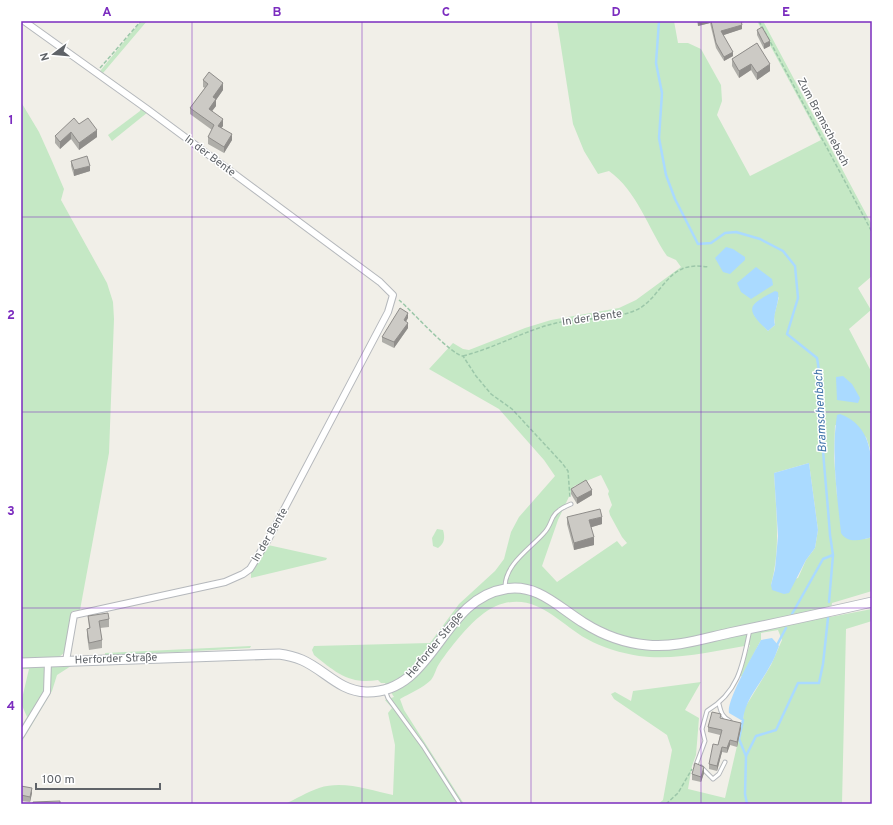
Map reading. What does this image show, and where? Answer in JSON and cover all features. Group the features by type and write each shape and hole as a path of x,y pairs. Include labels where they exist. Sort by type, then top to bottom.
{"main road":[{"name":"Herforder Straße","path":"21,662 280,654 302,660 340,686 365,692 385,690 396,686 414,673 458,617 469,606 488,594 505,589 522,589 540,593 585,624 616,639 647,645 680,644 872,602"}],"street":[{"name":"In der Bente","path":"24,21 165,122 380,282 393,295 388,312 339,401 269,538 250,569 243,574 225,582 74,615 66,661"},
{"path":"21,735 47,692 48,661"}],"lane":[{"path":"505,589 505,579 508,572 524,552 550,526 558,511 571,504"},
{"path":"725,762 719,774 713,779 705,769 695,764 705,741 702,729 707,711 719,704 730,692 738,678 751,629"},
{"path":"385,690 388,698 424,746 460,804"},
{"path":"719,704 725,718 737,724"}],"path":[{"path":"97,73 141,21"},
{"name":"Zum Bramschebach","path":"759,21 872,232"},
{"name":"In der Bente","path":"463,356 551,324 619,315 634,311 647,303 674,274 682,269 697,266 709,267"},
{"path":"393,295 412,310 449,348 458,355 463,356 476,376 491,394 512,409 568,471 571,504"},
{"path":"666,804 678,793 695,764"}],"green space":[{"path":"141,21 147,21 103,73 165,118 162,121 148,112 112,141 108,135 140,111 141,108 96,76"},
{"path":"557,21 674,21 678,43 688,43 701,49 721,85 722,101 717,115 750,176 821,140 757,21 763,21 872,225 872,276 858,288 871,310 849,329 872,373 872,455 866,437 835,425 834,458 837,496 865,539 872,537 872,591 832,603 830,617 872,609 872,621 846,629 842,804 658,804 663,800 672,750 667,735 614,699 611,694 615,692 631,701 633,691 701,682 685,710 699,718 696,755 692,766 688,789 725,798 743,720 744,709 771,665 782,640 778,630 761,633 761,640 742,676 738,677 750,645 680,656 653,657 632,655 612,650 587,639 545,610 534,605 522,602 510,602 488,610 472,623 450,648 431,680 400,699 404,710 464,804 285,804 319,788 337,785 347,785 393,795 395,745 388,713 392,708 385,700 394,697 385,683 381,683 378,680 359,681 336,672 314,655 312,650 314,646 430,643 459,604 495,571 504,559 511,532 519,517 555,476 544,460 499,409 429,369 453,343 463,349 469,350 525,328 551,320 619,308 636,300 681,267 676,260 667,256 635,199 619,179 609,171 598,174 584,151 573,124","holes":["779,297 774,316 775,325 768,331 754,315","809,463 818,530 815,548 806,560 798,578 771,585 777,543 774,473","601,475 609,491 608,494 612,505 609,511 610,515 627,543 622,547 617,541 557,582 542,566 558,520 574,486"]},
{"path":"21,102 39,132 64,189 61,200 107,283 113,302 114,319 109,453 80,610 72,611 64,653 59,657 74,656 71,666 57,675 52,691 21,743 21,727 27,717 21,703 29,669 21,669"},
{"path":"437,529 443,530 444,535 444,540 438,548 433,546 432,538"},
{"path":"268,545 327,558 326,560 251,578 251,572"},
{"path":"251,646 250,648 105,656 105,653"}],"water":[{"path":"726,247 733,249 745,257 745,260 730,274 723,272 715,258"},
{"path":"756,267 772,279 773,285 751,299 741,292 737,283"},
{"path":"775,291 778,292 778,300 774,317 775,325 768,331 755,317 752,308 759,300"},
{"path":"843,376 852,384 860,398 858,403 837,400 836,377"},
{"path":"840,414 851,420 859,427 865,436 871,456 872,537 859,540 847,539 841,533 836,489 835,459 835,430 837,415"},
{"path":"809,463 818,530 815,548 806,560 789,593 784,594 772,590 771,585 775,569 778,536 774,473"},
{"path":"772,638 779,646 774,659 747,705 743,720 741,720 729,713 732,698 741,677 761,640"}],"building":[{"path":"711,21 741,21 742,25 721,31 733,52 724,57 716,43"},
{"path":"762,27 770,41 764,44 757,30"},
{"path":"757,43 770,64 757,73 751,64 739,71 732,59"},
{"path":"209,72 223,83 213,97 216,99 209,109 223,119 218,126 232,134 224,147 208,137 214,125 190,108 208,84 203,80"},
{"path":"74,118 79,124 88,118 97,130 79,143 71,132 60,142 55,136"},
{"path":"87,156 90,166 74,170 71,161"},
{"path":"400,308 408,313 404,320 408,323 394,342 382,337"},
{"path":"586,480 592,490 577,498 571,489"},
{"path":"600,509 602,517 589,520 594,537 574,543 567,517"},
{"path":"108,613 109,619 99,621 102,640 89,643 87,629 90,628 88,616"},
{"path":"712,712 721,714 720,718 741,723 737,742 730,740 727,748 722,747 717,766 709,764 713,744 718,745 722,730 708,727"},
{"path":"695,763 704,767 701,777 692,774"},
{"path":"21,786 32,788 30,797 21,795"},
{"path":"60,801 60,804 33,804 33,802"}],"waterway":[{"name":"Bramschenbach","path":"659,21 656,63 662,93 659,138 666,175 675,199 698,244 711,243 725,233 736,232 760,239 783,251 795,266 798,298 787,334 817,358 819,370 822,438 833,555 829,602"},
{"path":"792,614 823,559 833,555"},
{"name":"Bramschenbach","path":"747,804 745,794 746,756 756,736 776,730 798,683 819,683 823,664 828,618"},
{"path":"777,645 786,628"},
{"path":"743,720 739,739 746,756"}]}
